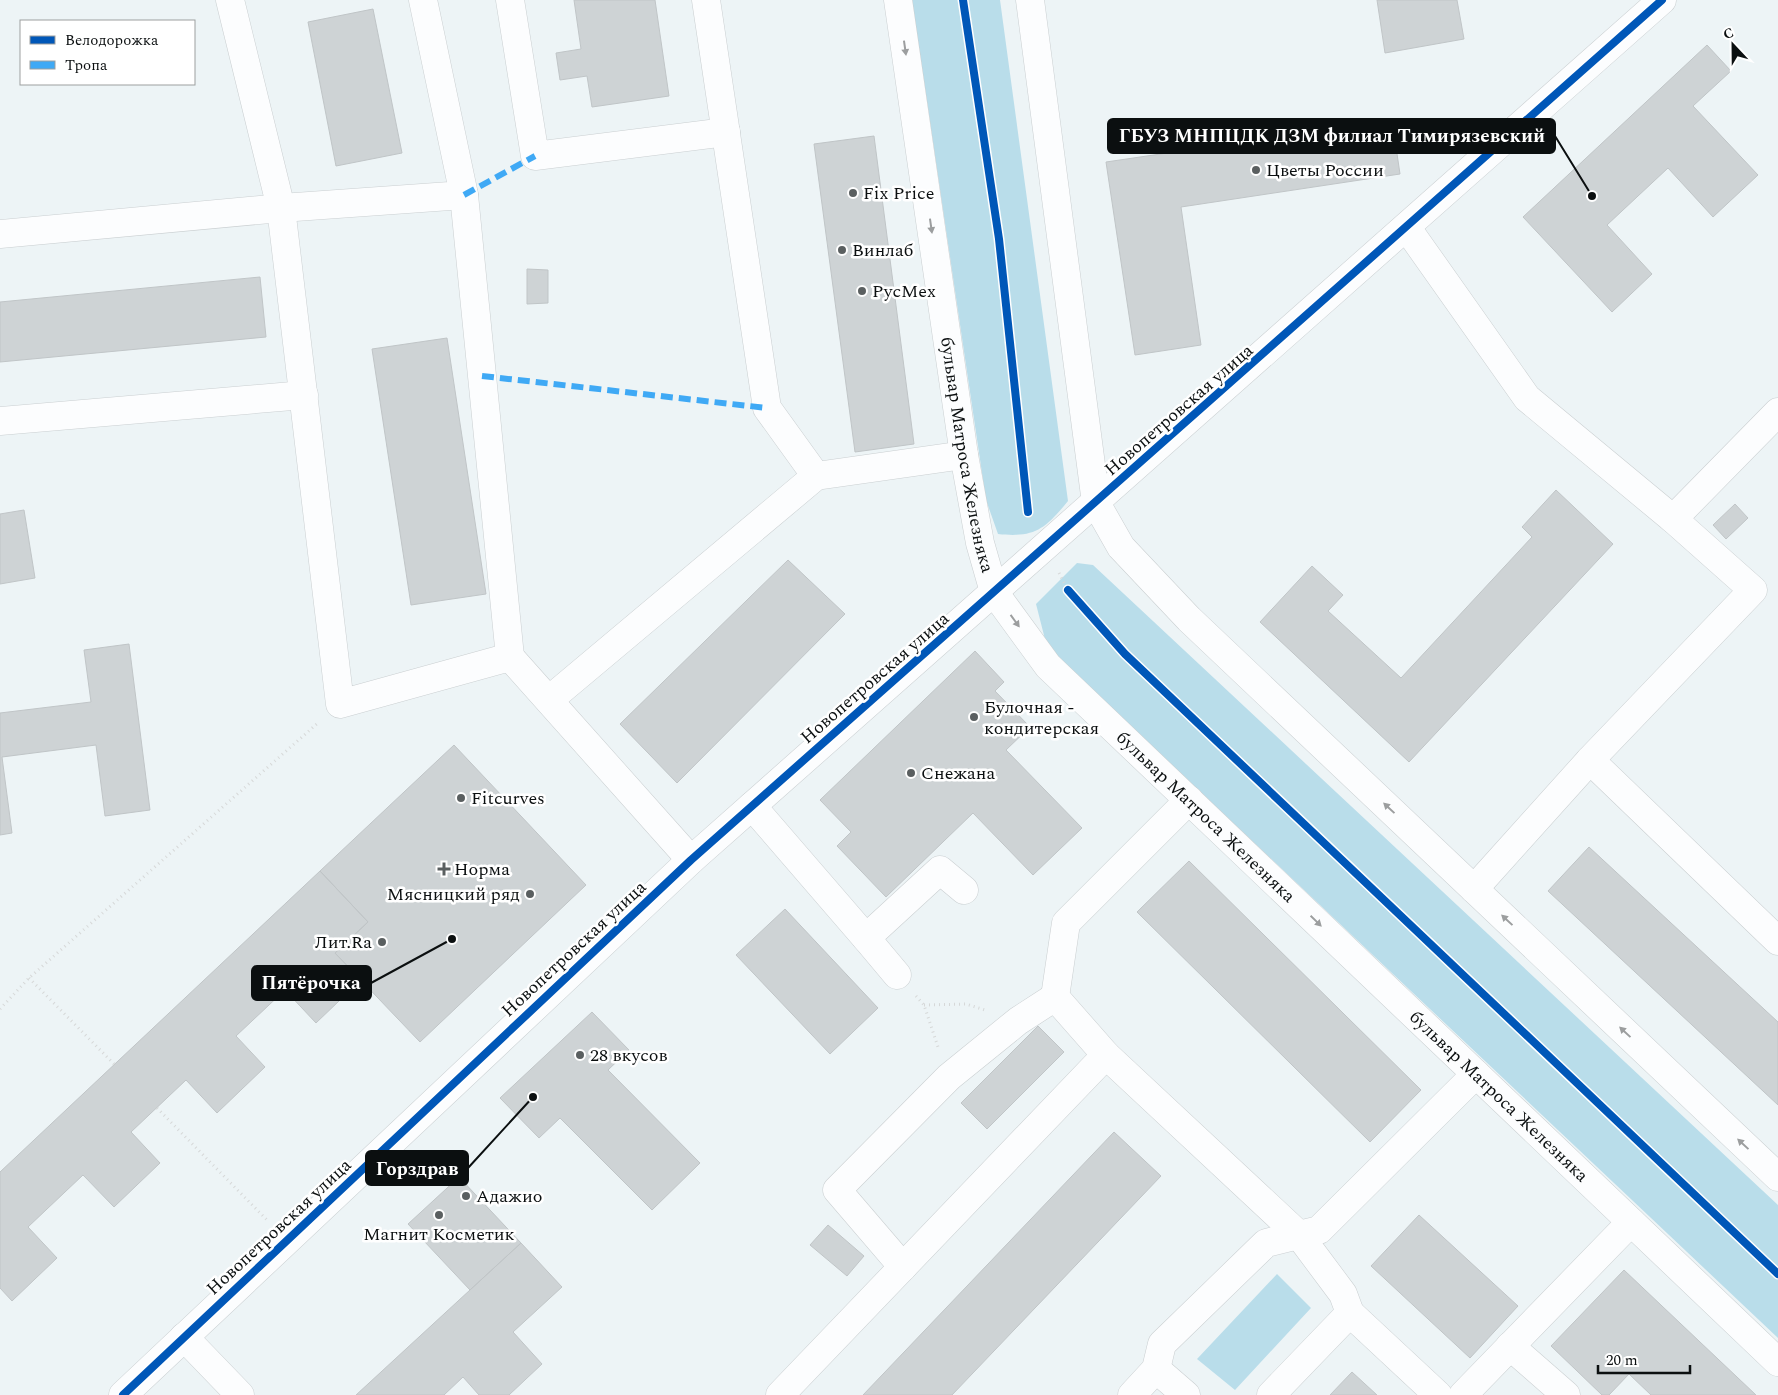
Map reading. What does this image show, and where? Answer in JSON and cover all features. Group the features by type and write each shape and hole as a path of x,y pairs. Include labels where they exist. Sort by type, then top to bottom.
{"street":[{"path":"230,0 281,208 340,704 510,657"},
{"path":"423,0 464,195 510,657 691,860"},
{"path":"510,0 535,156 726,132"},
{"path":"706,0 767,408 816,476"},
{"name":"бульвар Матроса Железняка","path":"898,0 964,455 980,543 994,592 1048,666 1778,1362"},
{"path":"1030,0 1096,503 1121,547 1189,619 1778,1177"},
{"name":"Новопетровская улица","path":"123,1395 691,860 1407,228 1662,0"},
{"path":"0,234 281,208 464,195"},
{"path":"1407,228 1527,398 1673,519 1753,590 1590,760 1474,889"},
{"path":"0,421 304,395"},
{"path":"1673,519 1778,412"},
{"path":"549,700 816,476 964,455"},
{"path":"1590,760 1778,941"},
{"path":"903,1267 837,1190 949,1077 1018,1021 1055,997 1066,923 1190,800"},
{"path":"752,806 897,975"},
{"path":"866,938 940,870 964,890"},
{"path":"1055,997 1106,1055 1298,1234 1343,1294 1350,1313 1438,1395"},
{"path":"780,1395 1106,1055"},
{"path":"1132,1395 1156,1369 1162,1344 1266,1242 1319,1230 1476,1074"},
{"path":"1463,1395 1631,1222"},
{"path":"1271,1395 1350,1313"},
{"path":"184,1337 240,1395"},
{"path":"1510,1346 1566,1395"},
{"path":"1156,1369 1186,1395"}],"path":[{"path":"0,1009 29,978 340,704"},
{"path":"897,975 924,1005 949,1077"},
{"path":"29,978 114,1064"},
{"path":"924,1005 966,1004 1018,1021"},
{"path":"157,1108 287,1240"}],"shaded area":[{"path":"912,0 1000,0 1068,501 1046,525 1030,533 998,534 986,500"},
{"path":"1077,563 1093,565 1778,1205 1778,1338 1047,647 1036,604"},
{"path":"1277,1274 1311,1308 1235,1390 1197,1359"}],"building":[{"path":"574,0 655,0 669,96 592,107 587,76 560,80 556,53 581,49"},
{"path":"1377,0 1457,0 1464,39 1385,53"},
{"path":"373,9 402,153 336,166 308,22"},
{"path":"1707,45 1731,71 1693,106 1758,175 1713,217 1668,168 1607,225 1652,274 1612,312 1523,217"},
{"path":"1392,120 1400,174 1181,207 1201,345 1135,355 1106,162"},
{"path":"874,136 914,444 855,452 814,144"},
{"path":"527,269 548,270 548,303 527,304"},
{"path":"260,277 266,337 0,362 0,302"},
{"path":"447,338 486,594 411,605 372,349"},
{"path":"1556,490 1613,544 1409,762 1260,622 1312,566 1343,595 1328,611 1401,678 1532,537 1522,527"},
{"path":"1735,504 1748,518 1726,539 1713,525"},
{"path":"24,510 35,578 0,584 0,514"},
{"path":"788,560 845,614 677,783 620,724"},
{"path":"129,644 150,810 105,816 96,745 2,757 12,833 0,835 0,713 91,702 84,650"},
{"path":"975,651 1004,682 995,691 1030,727 1006,750 1082,828 1033,875 973,813 886,897 837,846 851,832 820,800"},
{"path":"454,745 586,885 420,1042 335,953 368,922 320,871"},
{"path":"1589,847 1778,1022 1778,1105 1548,891"},
{"path":"1189,861 1421,1090 1370,1142 1137,912"},
{"path":"320,871 368,922 335,953 361,980 316,1023 285,990 236,1036 265,1067 217,1113 186,1080 131,1132 160,1163 114,1207 83,1175 28,1227 57,1258 12,1301 0,1288 0,1172"},
{"path":"785,909 878,1008 830,1054 736,955"},
{"path":"592,1012 629,1050 608,1070 700,1163 652,1210 560,1118 539,1138 500,1098"},
{"path":"1038,1026 1064,1052 987,1129 961,1103"},
{"path":"1114,1132 1161,1176 952,1395 863,1395"},
{"path":"459,1177 521,1243 470,1290 408,1224"},
{"path":"1419,1215 1518,1306 1470,1358 1371,1266"},
{"path":"828,1225 864,1256 847,1276 810,1245"},
{"path":"521,1243 562,1287 513,1332 542,1364 509,1395 479,1395 463,1377 444,1395 356,1395"},
{"path":"1624,1270 1756,1395 1651,1395 1629,1374 1609,1395 1602,1395 1551,1346"},
{"path":"1352,1372 1377,1395 1330,1395"}],"marked path":[{"path":"464,195 535,156"},
{"path":"482,376 767,408"}],"cycle path":[{"path":"963,0 999,239 1028,512"},
{"path":"123,1395 691,860 1662,0"},
{"path":"1068,590 1125,654 1778,1274"}],"place":[{"name":"Цветы России","path":"1256,170"},
{"name":"Fix Price","path":"853,193"},
{"name":"ГБУЗ МНПЦДК ДЗМ филиал Тимирязевский","path":"1592,196"},
{"name":"Винлаб","path":"842,250"},
{"name":"РусМех","path":"862,291"},
{"name":"Булочная - кондитерская","path":"974,717"},
{"name":"Снежана","path":"911,773"},
{"name":"Fitcurves","path":"461,798"},
{"name":"Норма","path":"444,869"},
{"name":"Мясницкий ряд","path":"530,894"},
{"name":"Пятёрочка","path":"452,939"},
{"name":"Лит.Ra","path":"382,942"},
{"name":"28 вкусов","path":"580,1055"},
{"name":"Горздрав","path":"533,1097"},
{"name":"Адажио","path":"466,1196"},
{"name":"Магнит Косметик","path":"439,1215"}]}
